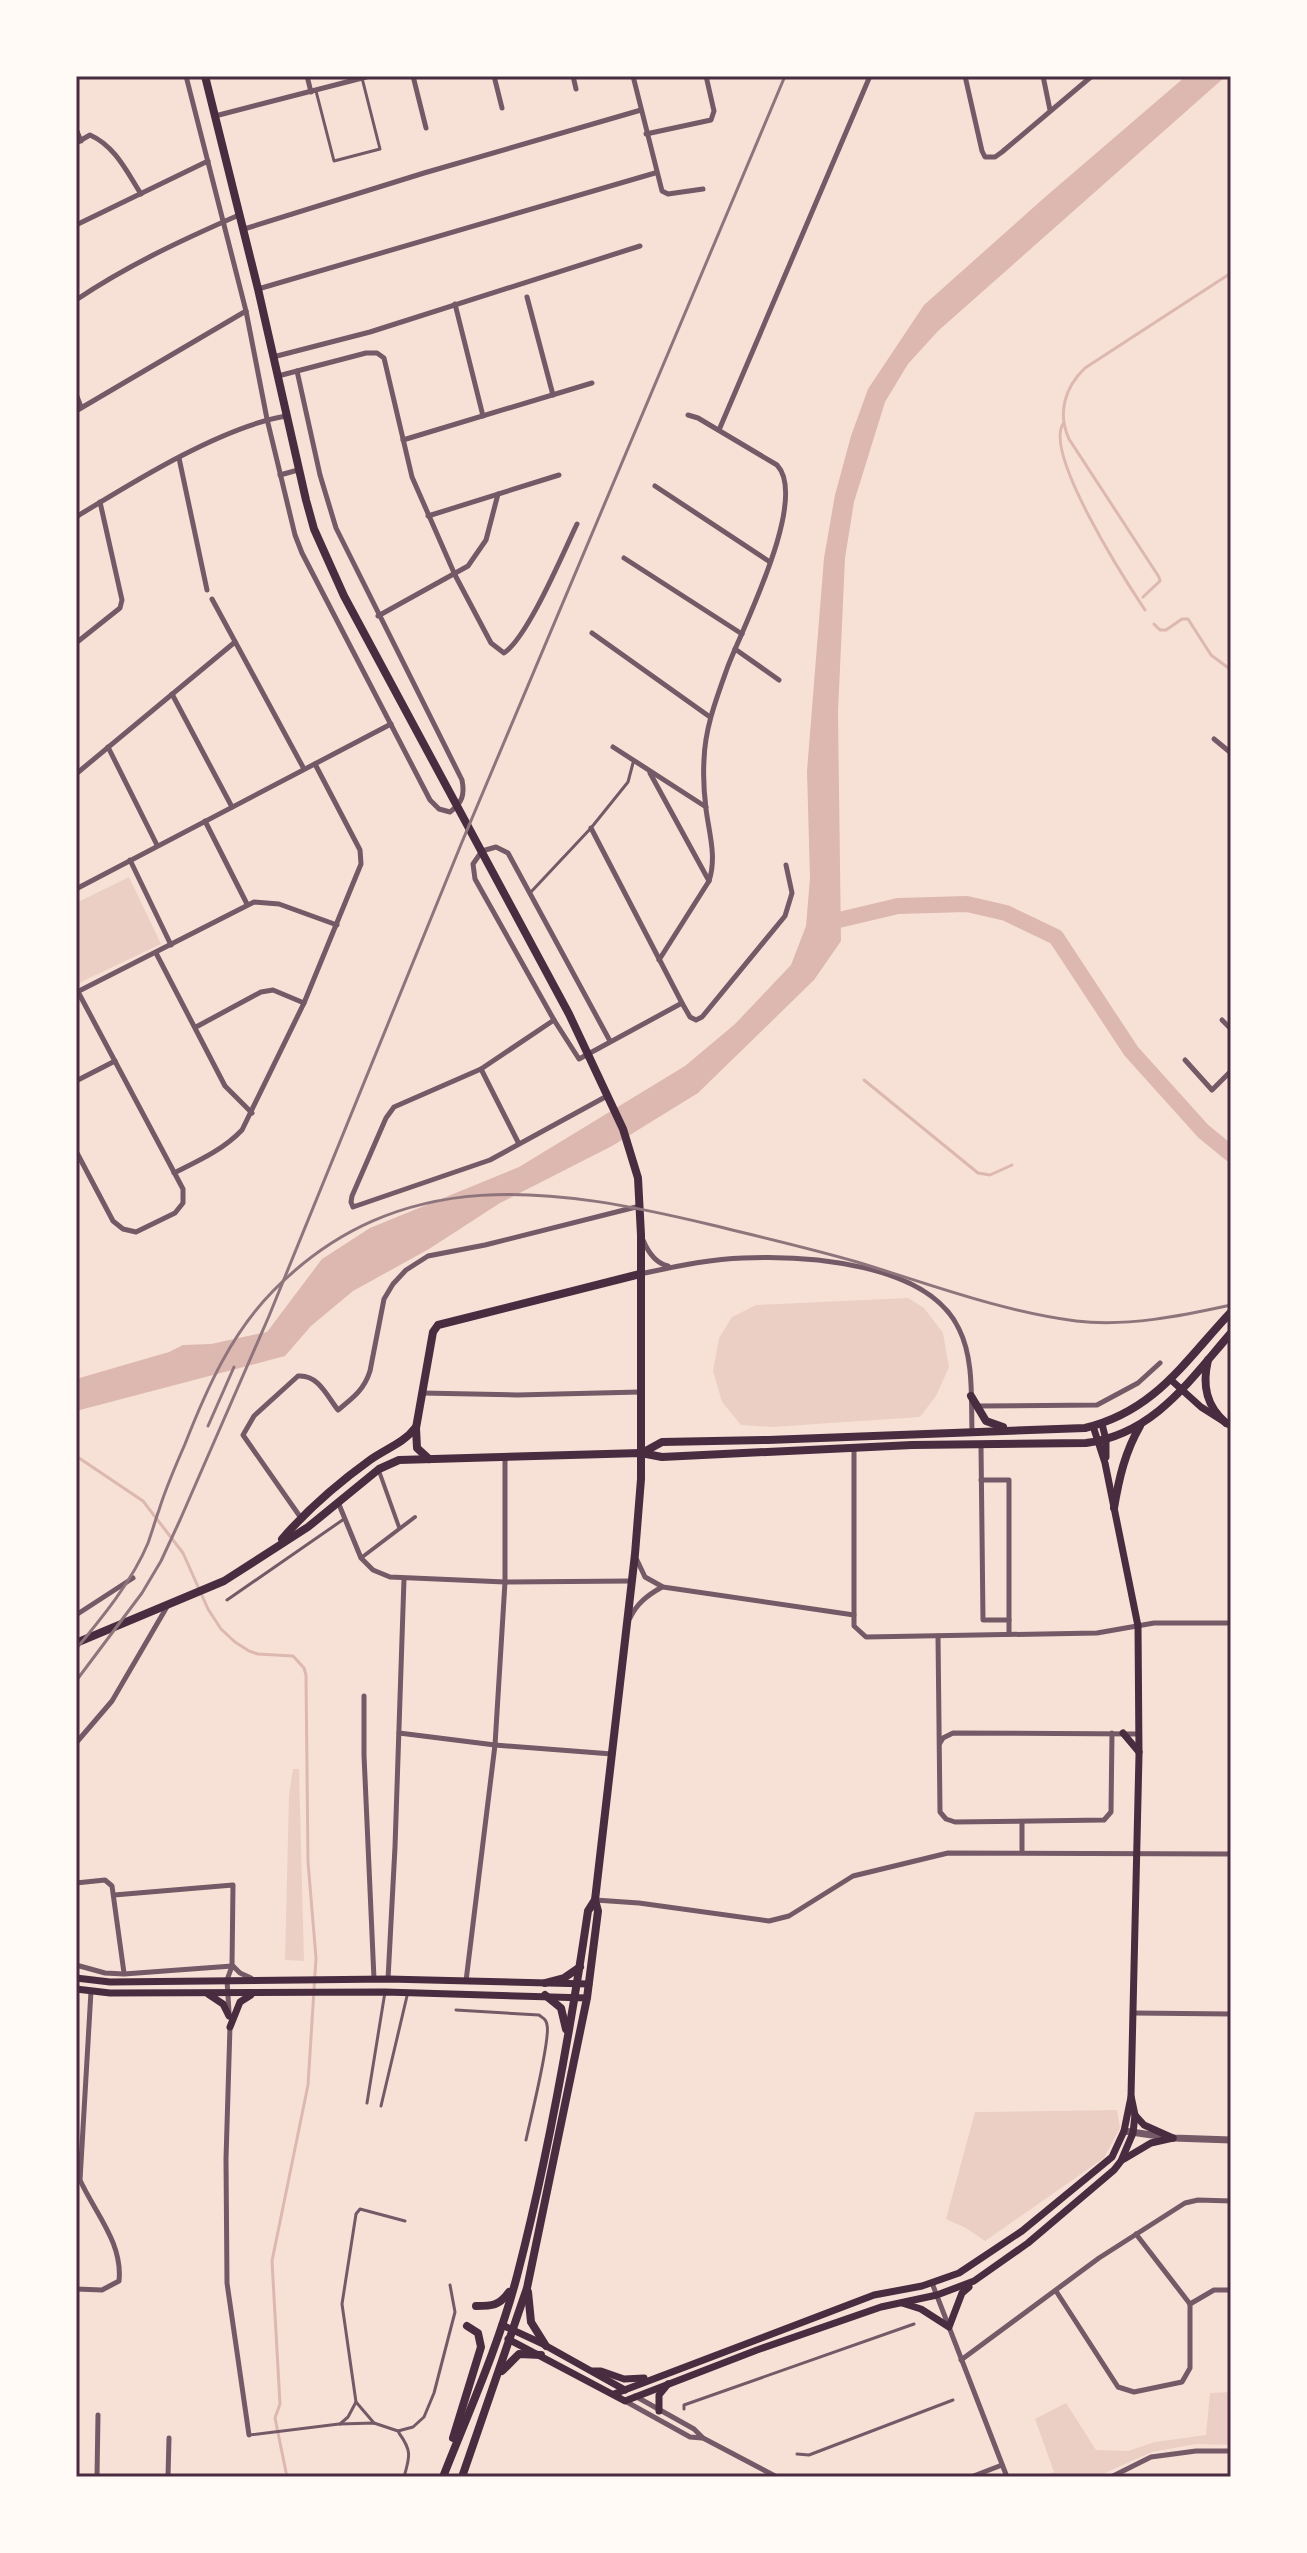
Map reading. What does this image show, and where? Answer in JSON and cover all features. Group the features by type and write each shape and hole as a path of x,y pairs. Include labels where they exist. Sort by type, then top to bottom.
{"main road":[{"path":"205,76 314,529 344,596 569,1014 609,1099 632,1154 638,1178 641,1235 641,1479 595,1900 598,1911 589,1984 527,2288 462,2477"},
{"path":"429,1460 417,1448 416,1428 433,1332 438,1325 640,1274"},
{"path":"641,1453 662,1442 1098,1425 1138,1407 1170,1379 1231,1312"},
{"path":"76,1643 224,1581 308,1527 379,1469 399,1460 641,1453 662,1457 912,1445 981,1446 1102,1441 1141,1425 1163,1409 1231,1333"},
{"path":"1208,1360 1205,1390 1213,1410 1228,1424"},
{"path":"1170,1379 1201,1407 1228,1424"},
{"path":"971,1396 986,1421 1010,1430"},
{"path":"614,2394 874,2295 932,2283 959,2273 1022,2231 1112,2157 1124,2131 1131,2096 1138,1853 1138,1626 1098,1425"},
{"path":"1114,1508 1128,1447 1141,1425"},
{"path":"276,1546 301,1518 372,1458 409,1436 416,1428"},
{"path":"641,1479 647,1465 662,1457"},
{"path":"1123,1733 1139,1752"},
{"path":"443,2477 500,2329 516,2278 564,2057 588,1911 595,1900"},
{"path":"545,1983 564,1978 580,1967"},
{"path":"76,1978 110,1982 388,1979 589,1984"},
{"path":"76,1989 206,1993 408,1992 587,1998"},
{"path":"230,2027 240,2002 257,1992"},
{"path":"206,1993 223,2004 229,2016"},
{"path":"545,1995 561,2008 565,2017 564,2057"},
{"path":"1121,2161 1133,2133 1135,2115 1131,2096"},
{"path":"1135,2115 1144,2125 1173,2138"},
{"path":"899,2303 921,2309 949,2327 962,2293 974,2281 1028,2243 1121,2161 1144,2147 1173,2138"},
{"path":"476,2306 501,2303 516,2278"},
{"path":"527,2288 531,2322 544,2351 625,2401 881,2307 937,2295 974,2281"},
{"path":"443,2477 481,2347 478,2333 467,2326"},
{"path":"500,2329 591,2371 634,2396"},
{"path":"497,2376 519,2354 544,2351"},
{"path":"591,2371 624,2379 652,2378"},
{"path":"659,2411 659,2395 669,2383"}],"street":[{"path":"307,76 313,92"},
{"path":"215,116 370,76"},
{"path":"413,76 426,128"},
{"path":"494,76 502,108"},
{"path":"573,76 576,89"},
{"path":"633,76 655,173 664,193 703,189"},
{"path":"646,134 711,120 714,111 706,76"},
{"path":"719,430 870,76"},
{"path":"965,76 982,151 989,158 1002,152 1092,76"},
{"path":"1043,76 1050,110"},
{"path":"187,79 246,311 267,419 295,535 430,800 439,809 450,812 463,796 462,780 336,528 297,371"},
{"path":"244,229 641,110"},
{"path":"76,129 78,142 90,135 104,143 121,162 141,194"},
{"path":"76,225 208,161"},
{"path":"258,289 655,173"},
{"path":"76,300 152,254 240,215"},
{"path":"273,357 370,332 640,246"},
{"path":"527,297 553,395"},
{"path":"455,304 483,416"},
{"path":"76,394 79,409 246,311"},
{"path":"277,376 366,353 381,355 387,363 412,477 428,516 491,643 504,653 514,646 542,597 577,524"},
{"path":"403,440 592,383"},
{"path":"659,960 709,881 712,871 704,760 710,717 783,528 783,472 777,465 719,430 688,415"},
{"path":"76,517 179,458 256,422 286,416"},
{"path":"179,458 207,590"},
{"path":"280,475 298,470"},
{"path":"428,516 559,475"},
{"path":"655,486 770,562"},
{"path":"378,616 468,566 486,540 498,494"},
{"path":"76,643 120,608 122,600 100,502"},
{"path":"624,558 742,634"},
{"path":"212,599 304,769"},
{"path":"592,633 710,717"},
{"path":"76,774 235,642"},
{"path":"735,649 779,680"},
{"path":"172,694 232,807"},
{"path":"76,889 391,724"},
{"path":"1214,739 1231,753"},
{"path":"108,747 157,845"},
{"path":"613,747 706,807"},
{"path":"174,1173 232,1141 242,1130 304,1003 361,864 360,850 315,764"},
{"path":"650,773 709,881"},
{"path":"205,821 247,904"},
{"path":"591,828 693,1019 702,1017 780,924 792,893 786,865"},
{"path":"610,1041 508,853 496,847 482,851 475,858 473,873 554,1020 579,1059 682,1003"},
{"path":"130,860 171,945"},
{"path":"76,1151 113,1221 123,1229 136,1232 175,1213 183,1203 183,1189 77,991 247,904 261,901 279,904 337,925"},
{"path":"156,953 225,1086 252,1113"},
{"path":"196,1027 261,992 273,990 304,1003"},
{"path":"554,1020 481,1069 394,1107 352,1196 353,1207 490,1160 609,1099"},
{"path":"1222,1020 1231,1029"},
{"path":"1185,1060 1212,1090 1231,1071"},
{"path":"76,1081 115,1061"},
{"path":"481,1069 518,1143"},
{"path":"301,1518 243,1435 254,1416 298,1376 318,1382 338,1410 359,1393 370,1371 384,1299 406,1270 428,1256 640,1206"},
{"path":"641,1235 646,1248 657,1261 673,1267"},
{"path":"640,1274 740,1258 805,1258 904,1279 922,1289 947,1310 960,1331 971,1396 972,1431"},
{"path":"976,1406 1097,1405 1138,1383 1160,1363"},
{"path":"422,1393 517,1395 640,1392"},
{"path":"981,1446 983,1620 1009,1620"},
{"path":"854,1449 854,1626 866,1637 1097,1633 1154,1623 1231,1623"},
{"path":"466,1981 495,1745 505,1582 505,1457"},
{"path":"379,1469 400,1527"},
{"path":"981,1480 1009,1480 1009,1634"},
{"path":"338,1502 361,1558 373,1570 390,1577 505,1582 632,1581"},
{"path":"361,1558 415,1517"},
{"path":"635,1554 645,1577 663,1587 854,1615"},
{"path":"76,1615 133,1578"},
{"path":"388,1979 404,1579"},
{"path":"627,1625 639,1604 663,1587"},
{"path":"76,1743 112,1701 168,1604"},
{"path":"938,1636 940,1812 946,1819 955,1822 1104,1820 1111,1812 1112,1733"},
{"path":"364,1696 374,1979"},
{"path":"939,1720 947,1731 953,1733 1139,1734"},
{"path":"399,1733 495,1745 612,1754"},
{"path":"940,1744 943,1738 953,1733"},
{"path":"1022,1822 1022,1852"},
{"path":"595,1900 652,1904 769,1921 789,1916 853,1876 948,1853 1231,1854"},
{"path":"76,1883 105,1880 112,1886 124,1974"},
{"path":"114,1895 233,1885 232,1966 227,1980 230,2027 226,2159 227,2283 249,2435"},
{"path":"76,1965 105,1973 124,1974 232,1966 246,1977 258,1980"},
{"path":"76,2289 102,2290 119,2281 121,2267 110,2234 80,2180 91,1991"},
{"path":"1133,2013 1231,2014"},
{"path":"1124,2131 1173,2138 1231,2140"},
{"path":"961,2360 1099,2258 1185,2203 1198,2200 1231,2201"},
{"path":"1056,2291 1118,2387 1134,2392 1182,2382 1190,2368 1190,2304 1136,2234"},
{"path":"932,2283 1007,2477"},
{"path":"1190,2304 1214,2290 1231,2290"},
{"path":"634,2396 694,2429 703,2438 777,2477"},
{"path":"625,2401 690,2437 703,2438"},
{"path":"97,2477 98,2415"},
{"path":"168,2477 169,2438"},
{"path":"1111,2477 1151,2457 1196,2451 1231,2451"},
{"path":"971,2477 1002,2465"}],"lane":[{"path":"313,92 334,161 380,149 362,78"},
{"path":"530,893 591,828 628,782 634,761"},
{"path":"227,1600 344,1519"},
{"path":"367,2103 385,1992"},
{"path":"381,2106 408,1992"},
{"path":"456,2010 539,2015 547,2022 544,2053 526,2140"},
{"path":"374,2423 356,2402 342,2304 356,2214 360,2209 369,2210 405,2221"},
{"path":"249,2435 339,2424 374,2423 398,2431 413,2427 424,2417 448,2347 455,2312 450,2285"},
{"path":"684,2409 684,2405 914,2324"},
{"path":"797,2454 809,2455 953,2400"},
{"path":"339,2424 348,2417 356,2402"},
{"path":"398,2431 408,2445 410,2457 404,2477"}],"shaded area":[{"path":"1186,76 1226,76 938,331 908,364 885,402 854,502 845,558 838,712 841,941 814,980 698,1093 612,1146 500,1203 429,1249 353,1291 311,1326 285,1356 76,1411 76,1379 169,1352 183,1345 211,1344 267,1332 322,1259 370,1228 519,1167 685,1066 735,1024 791,965 806,926 810,878 807,771 824,558 835,495 868,389 924,305"},
{"path":"129,877 161,944 79,983 76,977 76,903"},
{"path":"908,1298 924,1308 943,1333 949,1367 936,1396 920,1417 772,1427 741,1425 722,1402 713,1371 719,1338 732,1317 756,1305"},
{"path":"293,1769 299,1769 304,1961 285,1960 289,1795"},
{"path":"1117,2110 1120,2128 1104,2158 985,2241 946,2219 975,2112"},
{"path":"1231,2392 1231,2445 1196,2444 1152,2452 1096,2477 1040,2477 1054,2472 1035,2419 1066,2403 1096,2450 1128,2451 1155,2442 1206,2435 1210,2393"}],"waterway":[{"path":"1143,597 1160,581 1159,577 1069,439 1064,420 1065,401 1072,383 1085,368 1231,273"},
{"path":"1063,424 1060,439 1075,488 1105,546 1145,610"},
{"path":"1154,624 1160,630 1166,630 1182,619 1188,619 1211,655 1231,670"},
{"path":"822,924 898,906 967,904 1006,913 1056,937 1131,1051 1203,1131 1231,1154"},
{"path":"864,1080 978,1173 990,1175 1012,1165"},
{"path":"76,1456 143,1501 183,1553 208,1609 221,1629 249,1651 293,1656 306,1675 308,1862 316,1958 308,2085 272,2261 280,2404 275,2418 287,2477"}],"railway":[{"path":"76,1681 142,1593 180,1520 269,1316 462,842 785,76"},
{"path":"76,1649 116,1599 142,1557 211,1382 232,1344 258,1308 273,1291 322,1250 373,1221 426,1203 480,1195 537,1195 594,1201 712,1225 839,1257 992,1304 1076,1321 1134,1321 1231,1305"},
{"path":"208,1426 234,1367"}]}
